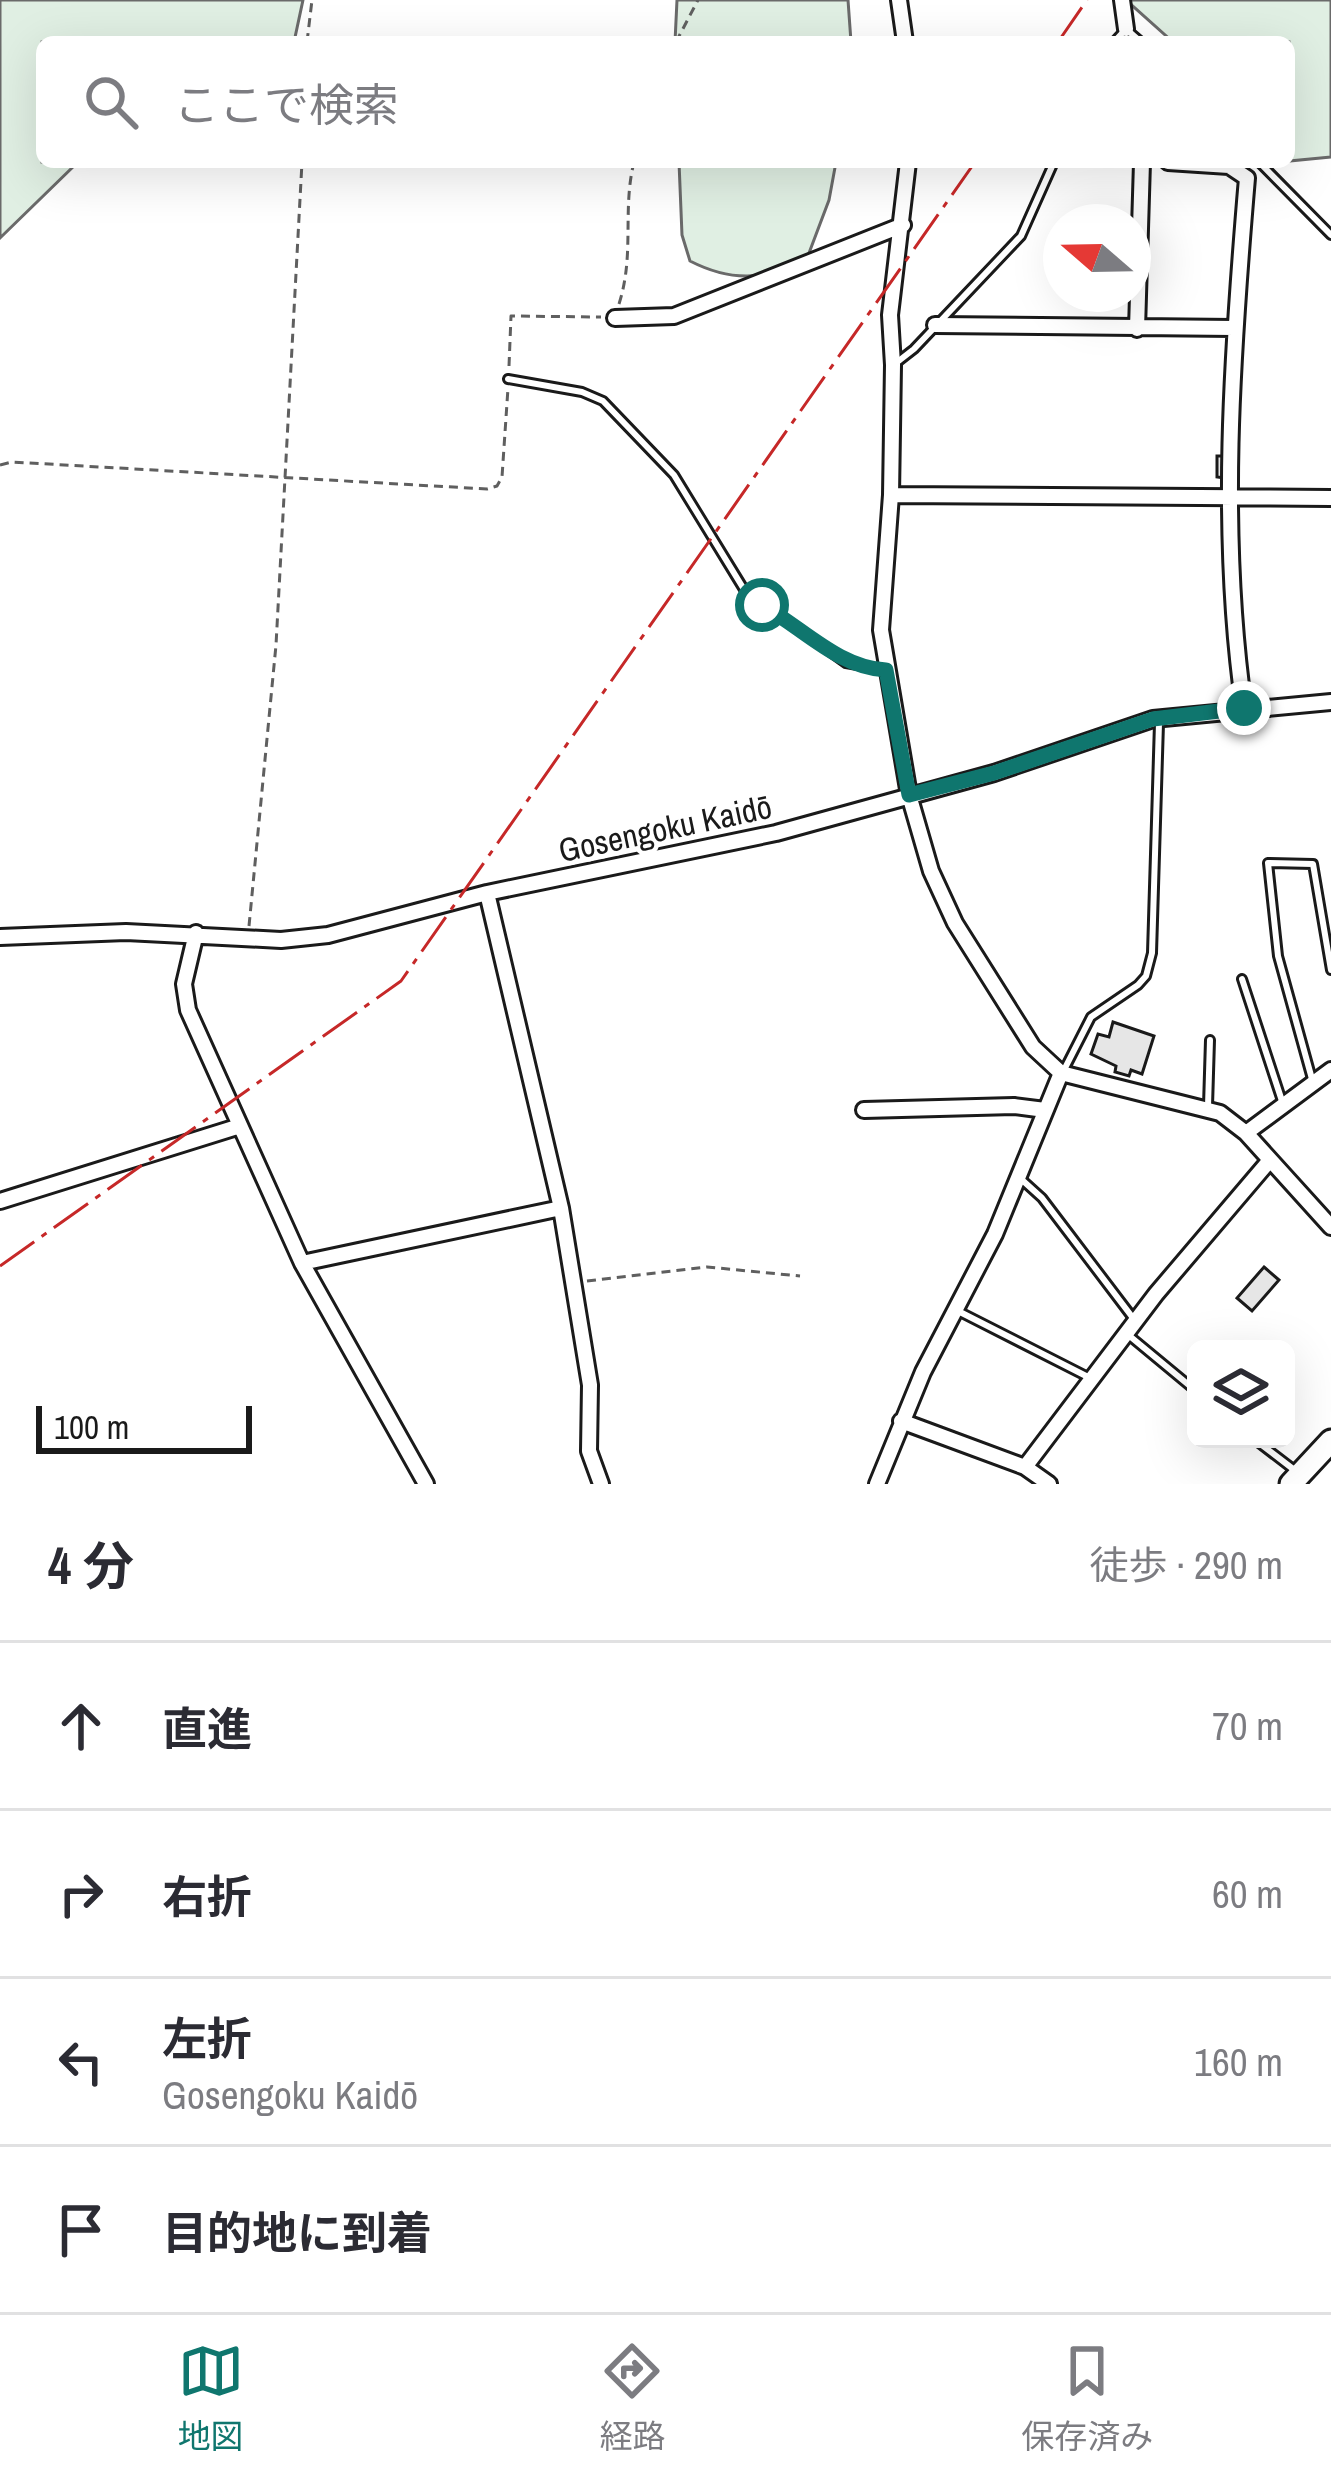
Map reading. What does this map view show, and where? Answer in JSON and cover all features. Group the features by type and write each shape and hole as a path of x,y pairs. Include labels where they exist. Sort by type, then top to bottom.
{"highway":[{"path":"1296,1479 1331,1441"}],"street":[{"path":"899,0 904,36"},
{"path":"1122,0 1126,28"},
{"path":"908,168 890,314 891,496 881,630 909,795 931,871 955,922 1033,1047 1061,1073 1208,1110 1234,1122 1331,1228"},
{"path":"1137,329 1142,168"},
{"path":"1242,168 1247,178 1234,328 1232,624 1244,708"},
{"path":"615,318 674,316 903,226"},
{"path":"935,325 1234,328"},
{"path":"891,496 1331,498"},
{"name":"Gosengoku Kaidō","path":"0,937 328,935 487,893 776,833 994,773 1159,718 1331,702"},
{"path":"487,893 561,1208 590,1385 589,1451 601,1484"},
{"path":"196,933 184,984 188,1010 302,1263 426,1484"},
{"path":"1246,1133 1331,1070"},
{"path":"877,1484 901,1421 1018,1177 1061,1073"},
{"path":"864,1110 1013,1106 1045,1110"},
{"path":"0,1201 240,1126"},
{"path":"1025,1467 1130,1327 1270,1160"},
{"path":"302,1263 561,1208"},
{"path":"901,1421 1025,1467 1049,1484"}],"lane":[{"path":"1119,36 1126,28 1135,36"},
{"path":"893,365 1021,236 1051,168"},
{"path":"1265,168 1331,235"},
{"path":"508,379 582,392 603,401 674,475 745,591 846,663 886,670"},
{"path":"1061,1073 1091,1017 1146,976 1152,953 1159,718"},
{"path":"1313,1083 1278,956 1268,863 1313,863 1331,970"},
{"path":"1242,979 1283,1105"},
{"path":"1208,1110 1210,1040"},
{"path":"1018,1177 1042,1198 1130,1327 1187,1382"},
{"path":"956,1310 1090,1378"},
{"path":"1263,1448 1296,1479"},
{"path":"1022,1484 1025,1467"}],"path":[{"path":"308,36 312,0"},
{"path":"679,36 698,0"},
{"path":"249,938 276,645 302,168"},
{"path":"0,464 496,486 502,477 511,316 615,318 629,274 633,168"},
{"path":"573,1283 706,1268 800,1276"}],"green space":[{"path":"0,0 303,0 295,36 36,36 36,168 72,168 0,238"},
{"path":"677,0 848,0 851,36 675,36"},
{"path":"1126,0 1331,0 1331,157 1295,160 1295,36 1166,36"},
{"path":"679,168 835,168 829,200 806,261 747,276 719,273 690,261 682,235"}],"building":[{"path":"1217,456 1225,456 1225,478 1217,477"},
{"path":"1113,1022 1154,1036 1142,1074 1115,1072 1116,1066 1091,1054 1098,1034 1109,1037"},
{"path":"1264,1267 1279,1280 1252,1311 1237,1298"}],"power":[{"path":"1062,36 1087,0"},
{"path":"0,1266 401,981 971,168"}],"route":[{"path":"762,605 808,632 846,663 886,670 909,795 994,773 1153,719 1244,708"}]}
